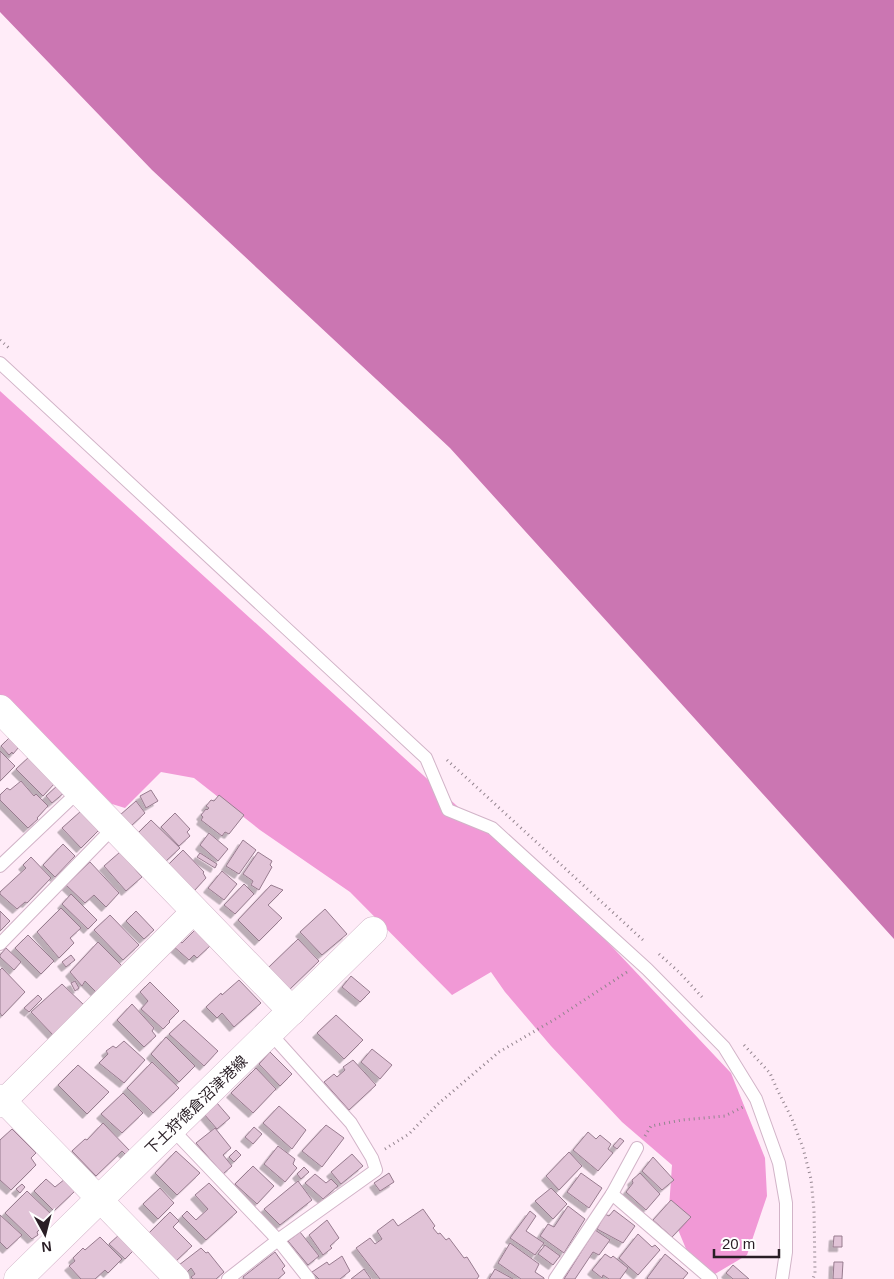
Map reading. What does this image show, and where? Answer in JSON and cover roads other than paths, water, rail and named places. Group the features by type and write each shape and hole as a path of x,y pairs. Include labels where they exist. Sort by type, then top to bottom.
{"main road":[{"path":"0,709 292,1011"},
{"name":"下土狩徳倉沼津港線","path":"18,1279 374,931"}],"street":[{"path":"177,1279 1,1101 195,910"}],"lane":[{"path":"0,363 426,758 448,810 492,828 641,964 724,1046 756,1099 780,1163 786,1203 786,1252 782,1279"},
{"path":"0,866 79,790"},
{"path":"0,944 114,827"},
{"path":"228,1279 278,1240 376,1170 372,1158 351,1123 270,1033"},
{"path":"172,1129 278,1240 309,1279"},
{"path":"555,1279 612,1194 637,1148"},
{"path":"612,1194 711,1279"}]}
